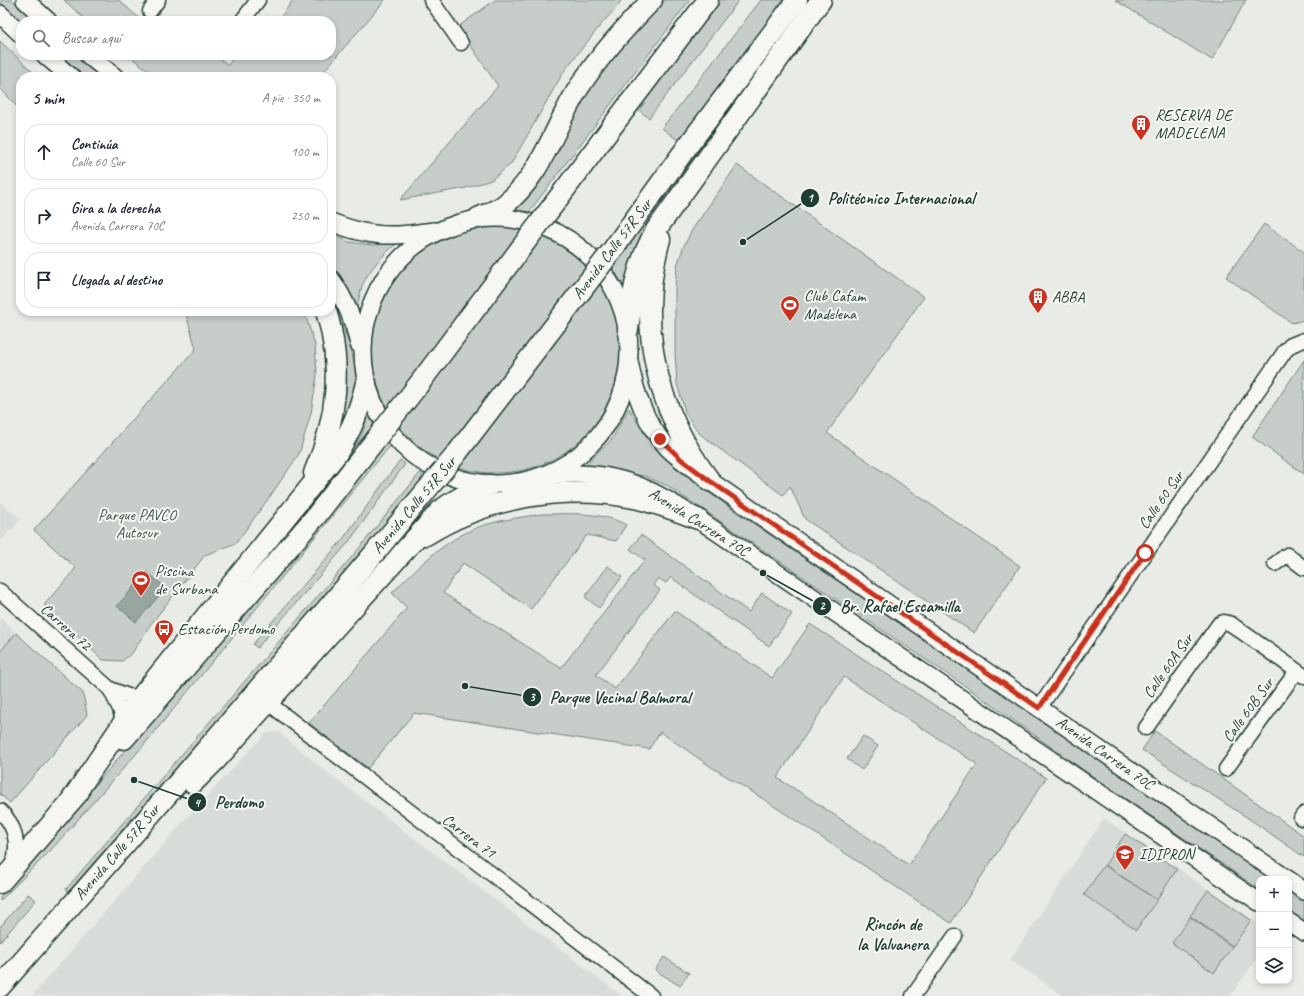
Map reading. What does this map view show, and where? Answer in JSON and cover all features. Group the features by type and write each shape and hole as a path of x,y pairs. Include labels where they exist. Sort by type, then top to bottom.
{"highway":[{"path":"3,878 316,516 424,377 708,0"},
{"name":"Avenida Calle 57R Sur","path":"0,987 133,835 372,556 454,457 611,252 687,147 797,0"},
{"path":"628,330 632,294 641,260 656,230 821,0"},
{"path":"478,218 501,207 527,182 545,152 564,113 591,70 617,37 650,1"},
{"path":"671,208 657,250 652,280 650,317 654,361 666,404 675,424 692,457 710,481"},
{"path":"303,495 315,472 324,448 331,424 335,398 335,348 327,316"},
{"path":"70,802 140,698 336,455 350,432 360,408 366,383"},
{"path":"133,835 200,776 441,510 470,491 490,484"},
{"path":"408,545 437,527 468,513 500,502 533,496 567,493 601,493 634,498 660,505 698,519"}],"main road":[{"path":"25,0 43,16"},
{"path":"0,14 16,29"},
{"path":"51,60 65,72"},
{"path":"94,60 109,72"},
{"path":"336,224 372,234 394,235 439,230 478,218 504,217 530,221 554,230 576,243 596,261 611,282 622,305 628,330 629,361 626,383 621,397 608,423 594,441 578,456 560,468 540,477 523,482 507,484 490,484 456,479 425,465 398,443 378,415 366,383 356,332 347,307 336,286"},
{"path":"362,358 367,319 374,297 390,269 412,247 439,230"},
{"name":"Avenida Carrera 70C","path":"629,361 638,400 645,415 660,439 682,460 710,481 1282,876"},
{"name":"Avenida Carrera 70C","path":"540,477 578,474 606,476 630,481 667,499 1256,900"},
{"name":"Avenida Carrera 70C","path":"1292,883 1304,891"},
{"path":"1292,924 1304,932"}],"street":[{"path":"246,16 258,0"},
{"path":"431,0 461,43"},
{"name":"Calle 60 Sur","path":"1039,708 1285,350 1291,345 1304,340"},
{"path":"1275,564 1287,556 1304,568"},
{"name":"Carrera 72","path":"0,591 110,689 128,696 140,698"},
{"name":"Calle 60A Sur","path":"1146,728 1219,624 1224,622 1231,624 1301,674"},
{"name":"Calle 60B Sur","path":"1226,770 1291,679 1301,674"},
{"name":"Carrera 72","path":"110,689 120,709 123,722"},
{"name":"Carrera 71","path":"267,702 650,996"},
{"path":"0,811 9,821 16,838 16,851 13,863 3,878"},
{"path":"913,996 955,936"}],"shaded area":[{"path":"0,502 21,519 0,542"},
{"name":"Piscina de Surbana","path":"147,572 166,588 136,622 117,606"},
{"path":"0,618 16,633 0,652"},
{"path":"279,732 318,765 622,996 32,996 180,825 266,733"},
{"name":"IDIPRON","path":"1104,818 1256,922 1256,960 1230,996 1064,996 1010,960"}],"green space":[{"path":"2,0 12,0 32,16 16,16 0,2"},
{"path":"64,0 119,0 137,16 82,16"},
{"path":"293,0 385,0 336,57 336,16 282,16"},
{"path":"495,0 621,0 618,6 603,22 564,71 511,164 491,180 466,188 400,200 498,86 458,27"},
{"path":"665,0 690,0 529,212 505,210 580,100 609,62"},
{"path":"717,0 739,0 649,118 636,108"},
{"path":"761,0 784,0 752,49 679,141 662,128"},
{"path":"1115,0 1246,0 1212,60"},
{"path":"0,41 16,56 16,60 20,60 33,72 16,72 16,106 0,88"},
{"path":"65,60 83,60 97,72 79,72"},
{"path":"135,60 222,60 228,65 232,60 334,60 323,72 150,72"},
{"path":"729,106 733,109 635,251 631,262 626,290 611,265"},
{"name":"Club Cafam Madelena","path":"737,165 924,297 827,433 1020,566 974,633 805,519 790,486 783,495 698,432 686,414 677,384 675,353 675,286 677,266 683,248 692,230"},
{"path":"1264,224 1304,252 1304,320 1292,323 1226,277"},
{"path":"496,225 532,231 554,240 574,253 592,271 605,291 614,313 620,349 614,385 605,407 592,427 574,445 554,458 532,467 496,473 460,467 438,458 418,445 400,427 387,407 378,385 372,349 378,313 387,291 400,271 418,253 438,240 460,231"},
{"path":"336,236 349,242 372,245 396,244 381,258 368,274 362,286 357,307 336,271"},
{"path":"336,312 342,324 354,361 356,385 352,408 336,443 346,387 346,364 333,316 336,316"},
{"name":"Parque PAVCO Autosur","path":"186,316 306,316 315,345 317,375 311,413 299,454 236,543 205,555 150,625 132,653 122,661 103,660 44,605 76,568 34,530 196,349"},
{"path":"1304,360 1304,474 1252,437"},
{"path":"629,408 656,449 673,466 692,481 1176,812 1273,876 1256,876 1256,887 1095,778 968,688 668,486 645,476 585,465 612,439"},
{"path":"369,412 377,426 307,518 193,644 357,443 362,434"},
{"path":"386,440 390,446 143,746 51,850 0,901 0,897 220,639"},
{"path":"400,460 405,464 348,543 257,648 253,644 343,539"},
{"path":"420,473 425,477 361,555 68,892 66,889 356,552"},
{"path":"542,514 596,515 607,517 626,525 616,541 587,535 531,609 463,563 443,593 561,668 645,560 630,549 641,535 749,612 762,593 792,614 769,646 671,577 666,583 658,578 653,585 660,590 596,675 615,689 675,611 772,678 810,624 1046,778 951,923 660,732 649,749 414,713 368,768 309,723 407,608 392,593 424,562 448,543 474,529 501,521","holes":["844,677 977,764 909,865 777,778"]},
{"path":"608,566 622,577 599,608 585,597"},
{"path":"16,633 83,693 87,715 10,803 0,794 0,652"},
{"path":"1155,731 1304,836 1304,857 1251,820 1142,750"},
{"path":"863,736 878,746 862,770 847,759"},
{"path":"1125,834 1177,869 1157,900 1105,865"},
{"path":"1104,865 1157,900 1136,930 1084,895"},
{"path":"1292,889 1304,897 1304,922 1292,913"},
{"path":"1208,890 1251,920 1233,946 1190,916"},
{"path":"28,894 36,900 0,942 0,927"},
{"path":"1190,917 1232,947 1214,973 1172,943"},
{"path":"664,957 689,973 680,986 655,970"}],"place":[{"name":"RESERVA DE MADELENA","path":"1141,141"},
{"name":"Politécnico Internacional","path":"743,242"},
{"name":"ABBA","path":"1038,314"},
{"name":"Club Cafam Madelena","path":"790,322"},
{"name":"Br. Rafael Escamilla","path":"763,573"},
{"name":"Piscina de Surbana","path":"141,597"},
{"name":"Estación Perdomo","path":"164,646"},
{"name":"Parque Vecinal Balmoral","path":"465,686"},
{"name":"Perdomo","path":"134,780"},
{"name":"IDIPRON","path":"1125,871"}],"district":[{"name":"Rincón de la Valvanera","path":"893,934"}],"route":[{"path":"660,439 682,460 710,481 1039,708 1145,553"}]}
